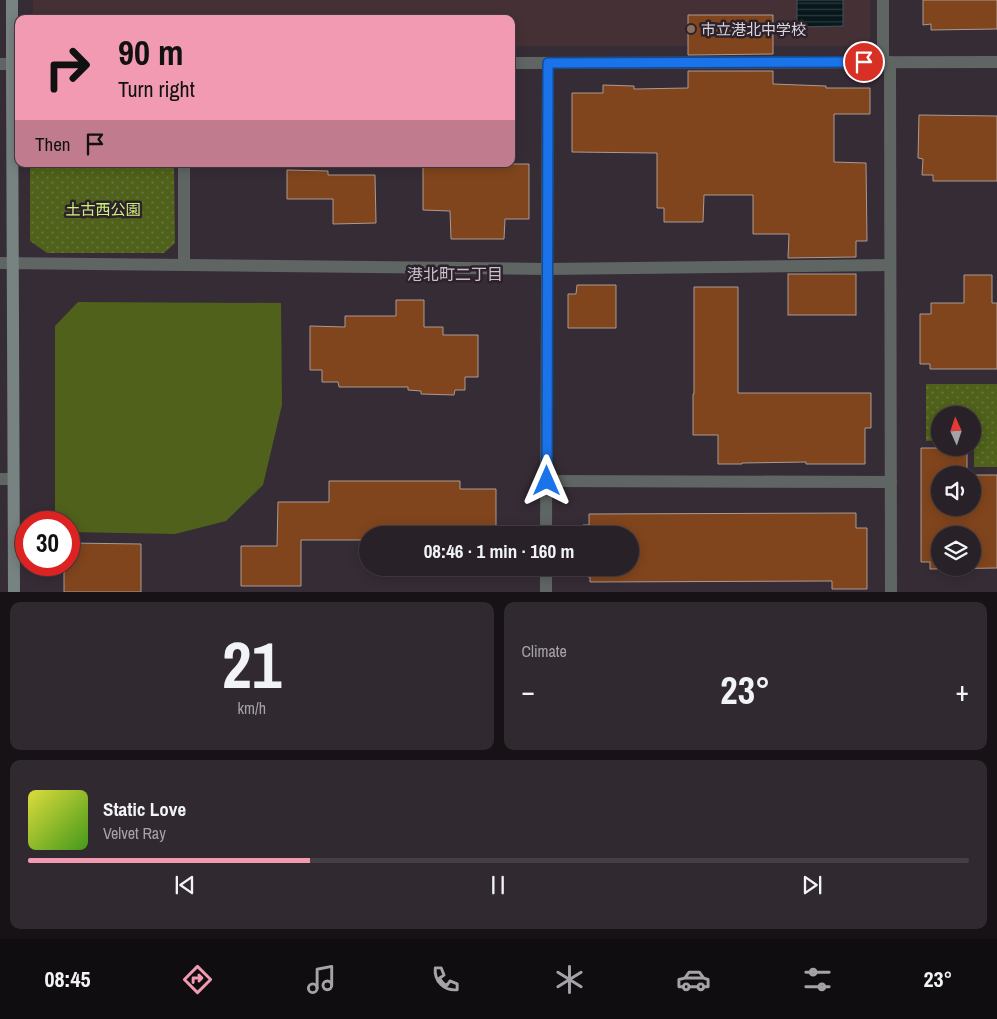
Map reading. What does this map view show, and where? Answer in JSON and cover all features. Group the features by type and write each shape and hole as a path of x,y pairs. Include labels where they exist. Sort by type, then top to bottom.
{"street":[{"path":"12,0 6,263 7,479 14,592"},
{"path":"883,0 890,266 891,592"},
{"path":"515,63 997,62"},
{"path":"546,526 548,63"},
{"path":"184,167 184,265"},
{"path":"6,263 547,269 890,266"},
{"path":"547,481 891,482"},
{"path":"546,576 546,592"}],"shaded area":[{"name":"市立港北中学校","path":"33,0 870,0 870,39 866,46 515,46 515,15 33,15"},
{"path":"797,0 843,0 843,26 797,27"}],"green space":[{"name":"土古西公園","path":"30,167 174,167 175,243 164,253 47,253 30,241"},
{"path":"78,302 281,303 282,405 263,485 226,521 175,534 80,532 80,511 55,511 55,326"},
{"path":"926,384 997,384 997,467 974,466 974,456 981,456 981,406 931,406 931,441 926,441"}],"building":[{"path":"923,0 997,0 997,29 931,30 931,24 923,25"},
{"path":"688,15 773,15 773,54 688,55"},
{"path":"688,71 773,71 773,84 826,86 826,88 870,88 870,114 834,114 834,162 866,163 867,241 856,241 856,257 788,258 789,234 753,234 753,195 704,195 703,222 664,222 664,208 657,208 657,153 572,152 572,93 603,93 603,85 634,86 634,89 688,88"},
{"path":"919,115 997,116 997,181 933,181 933,175 922,175 923,159 918,158"},
{"path":"515,164 529,164 529,219 505,219 504,239 451,239 450,211 423,210 423,167 515,167"},
{"path":"287,170 328,171 328,175 375,175 376,223 333,224 333,199 287,199"},
{"path":"788,274 856,274 856,315 788,315"},
{"path":"964,275 992,275 992,303 997,303 997,369 930,369 930,364 920,364 920,314 931,314 931,303 964,303"},
{"path":"577,285 616,285 616,328 568,328 568,294 576,294"},
{"path":"694,287 738,287 738,393 871,393 871,428 865,428 865,464 806,464 806,462 718,464 718,435 693,435"},
{"path":"396,300 424,300 424,327 443,327 443,335 478,335 478,377 465,377 465,390 455,390 454,395 421,394 421,391 408,390 408,387 339,387 338,382 322,382 322,370 310,370 310,326 345,327 345,316 396,316"},
{"path":"921,448 931,448 931,456 967,456 967,466 931,466 931,516 981,516 981,475 997,475 997,568 981,568 981,526 931,526 931,569 930,562 921,562"},
{"path":"329,481 460,481 460,489 496,489 496,526 359,526 359,540 301,540 301,586 241,586 241,546 277,546 278,502 329,502"},
{"path":"856,513 856,528 867,528 867,589 832,589 832,581 590,582 590,577 583,576 639,576 639,526 583,526 589,525 589,514"},
{"path":"80,543 141,544 141,592 64,592 64,576 80,576"}],"place":[{"name":"市立港北中学校","path":"691,29"}],"district":[{"name":"港北町二丁目","path":"455,274"}],"route":[{"path":"547,481 548,63 864,62"}]}
